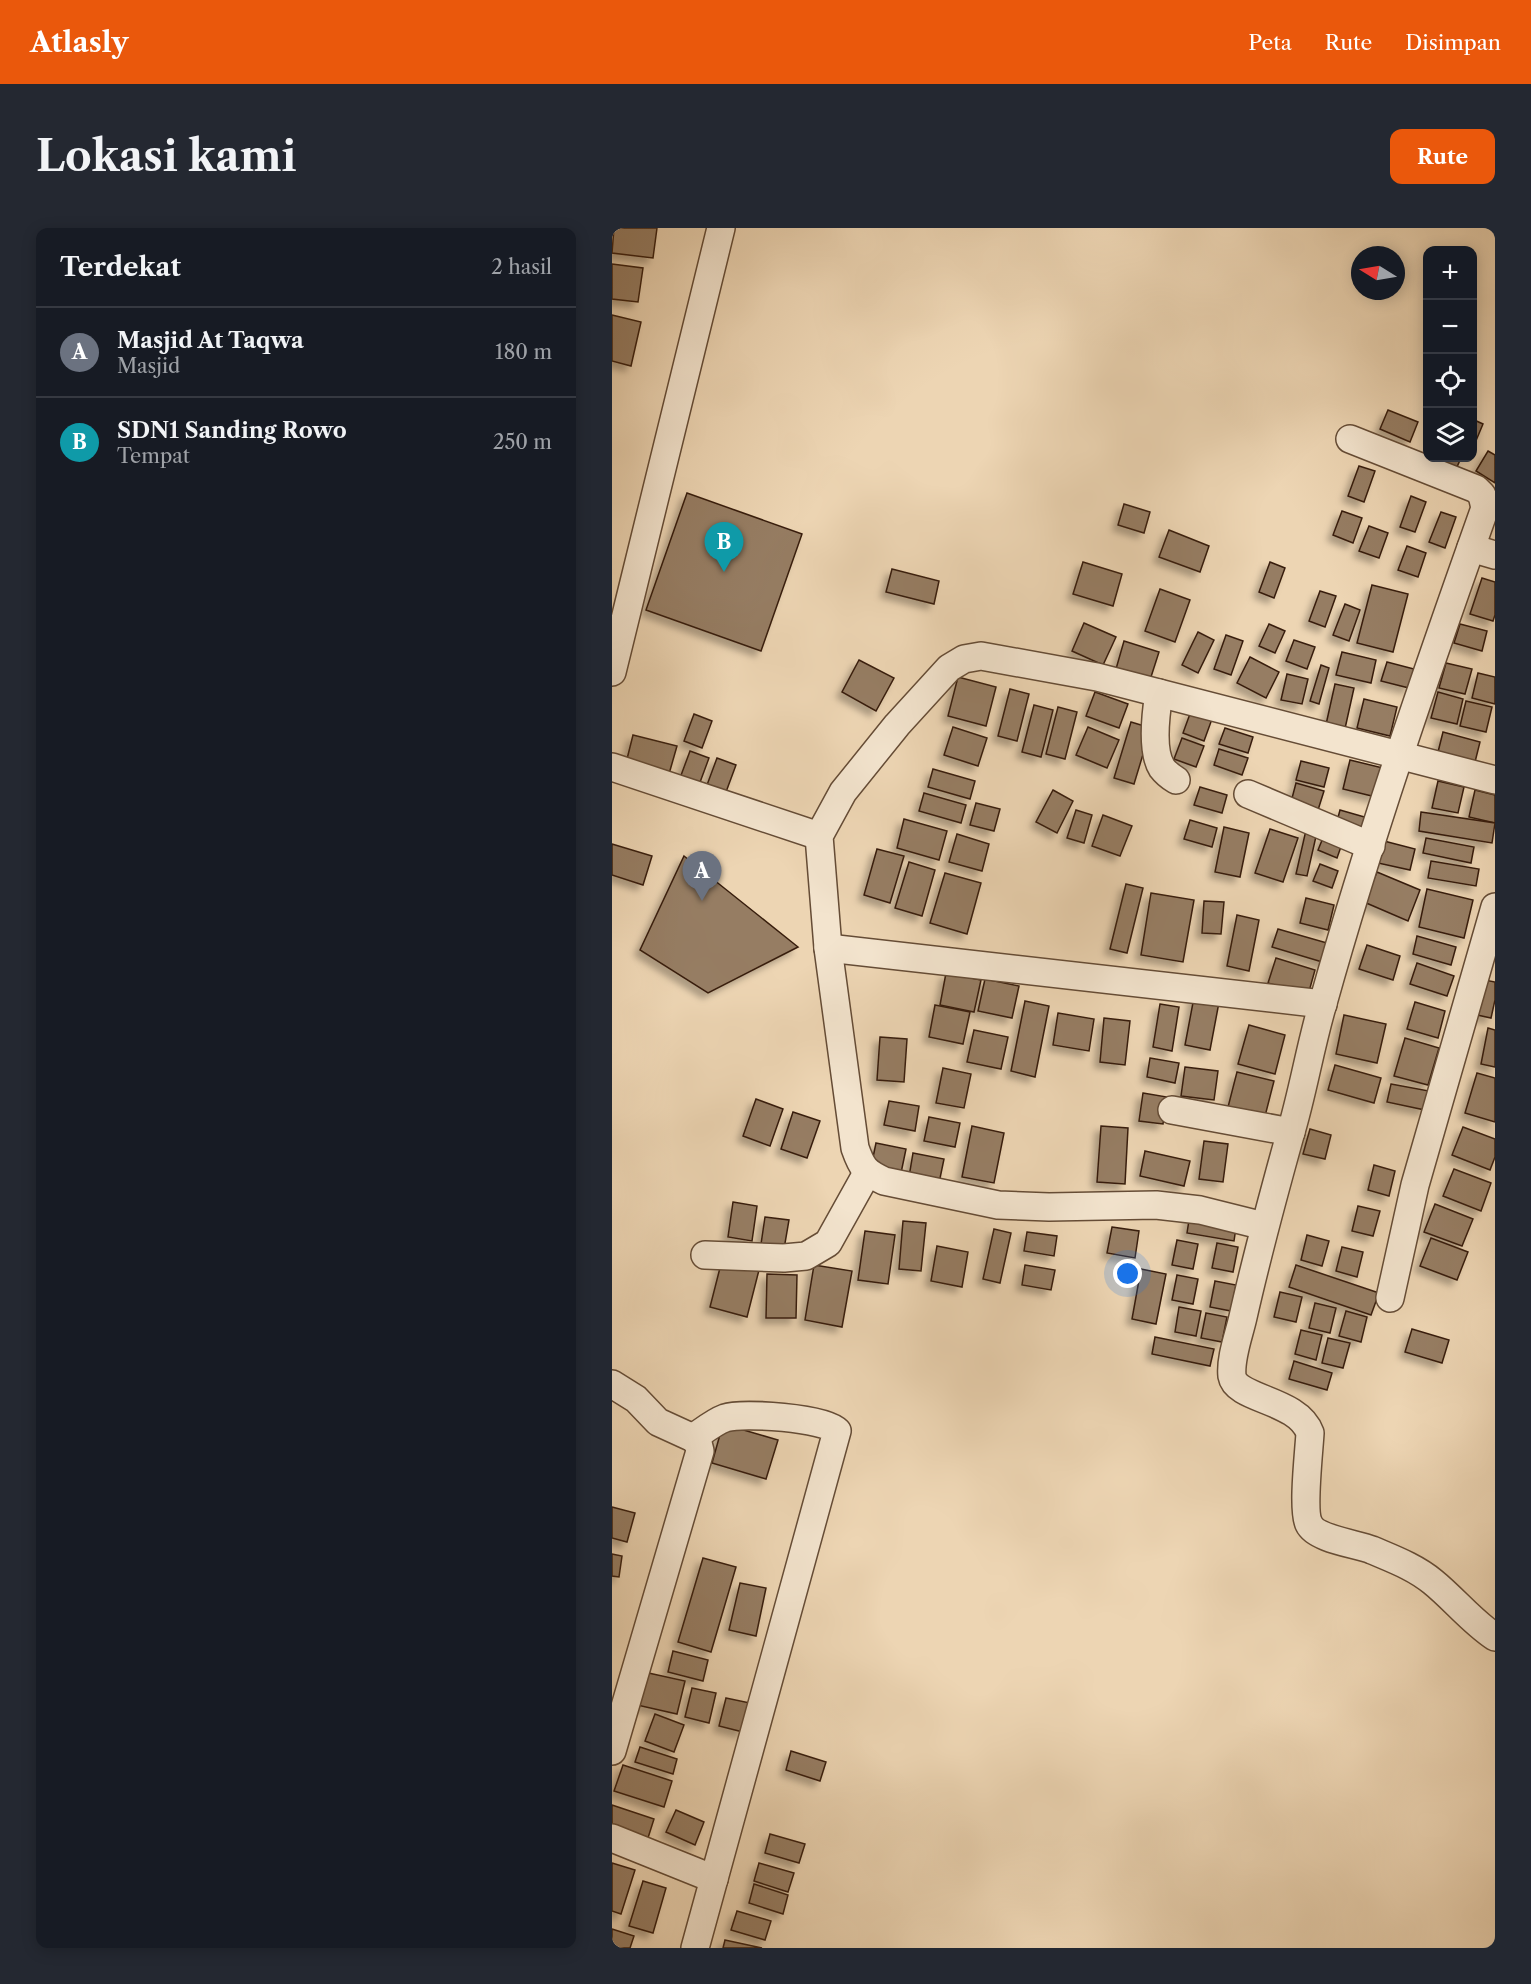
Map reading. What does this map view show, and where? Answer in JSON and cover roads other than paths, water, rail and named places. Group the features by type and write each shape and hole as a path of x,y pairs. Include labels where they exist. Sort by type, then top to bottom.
{"street":[{"path":"612,672 721,228"},
{"path":"1350,439 1476,489 1482,495 1485,508 1483,551 1398,755 1323,1004 1292,1132 1264,1226 1235,1354 1233,1378 1237,1386 1293,1411 1307,1424 1310,1433 1306,1505 1308,1524 1313,1529 1335,1540 1370,1549 1413,1568 1434,1582 1495,1637"},
{"path":"1264,1226 1200,1210 1156,1205 1049,1207 998,1205 884,1181 867,1173 855,1148 828,948 819,836 843,792 897,725 949,669 964,660 981,656 1097,677 1495,780"},
{"path":"1159,693 1156,709 1157,754 1162,768 1176,780"},
{"path":"612,767 819,836"},
{"path":"1248,794 1371,846"},
{"path":"1390,1298 1415,1185 1495,907"},
{"path":"828,948 1323,1004"},
{"path":"1172,1110 1292,1132"},
{"path":"705,1255 784,1258 806,1256 828,1243 867,1173"},
{"path":"612,1384 636,1399 658,1422 693,1438 698,1443 700,1451 612,1751"},
{"path":"693,1438 724,1418 741,1416 808,1421 832,1427 837,1431 695,1948"},
{"path":"612,1838 714,1879"}],"place":[{"name":"SDN1 Sanding Rowo","path":"724,572"},
{"name":"Masjid At Taqwa","path":"702,901"}]}
